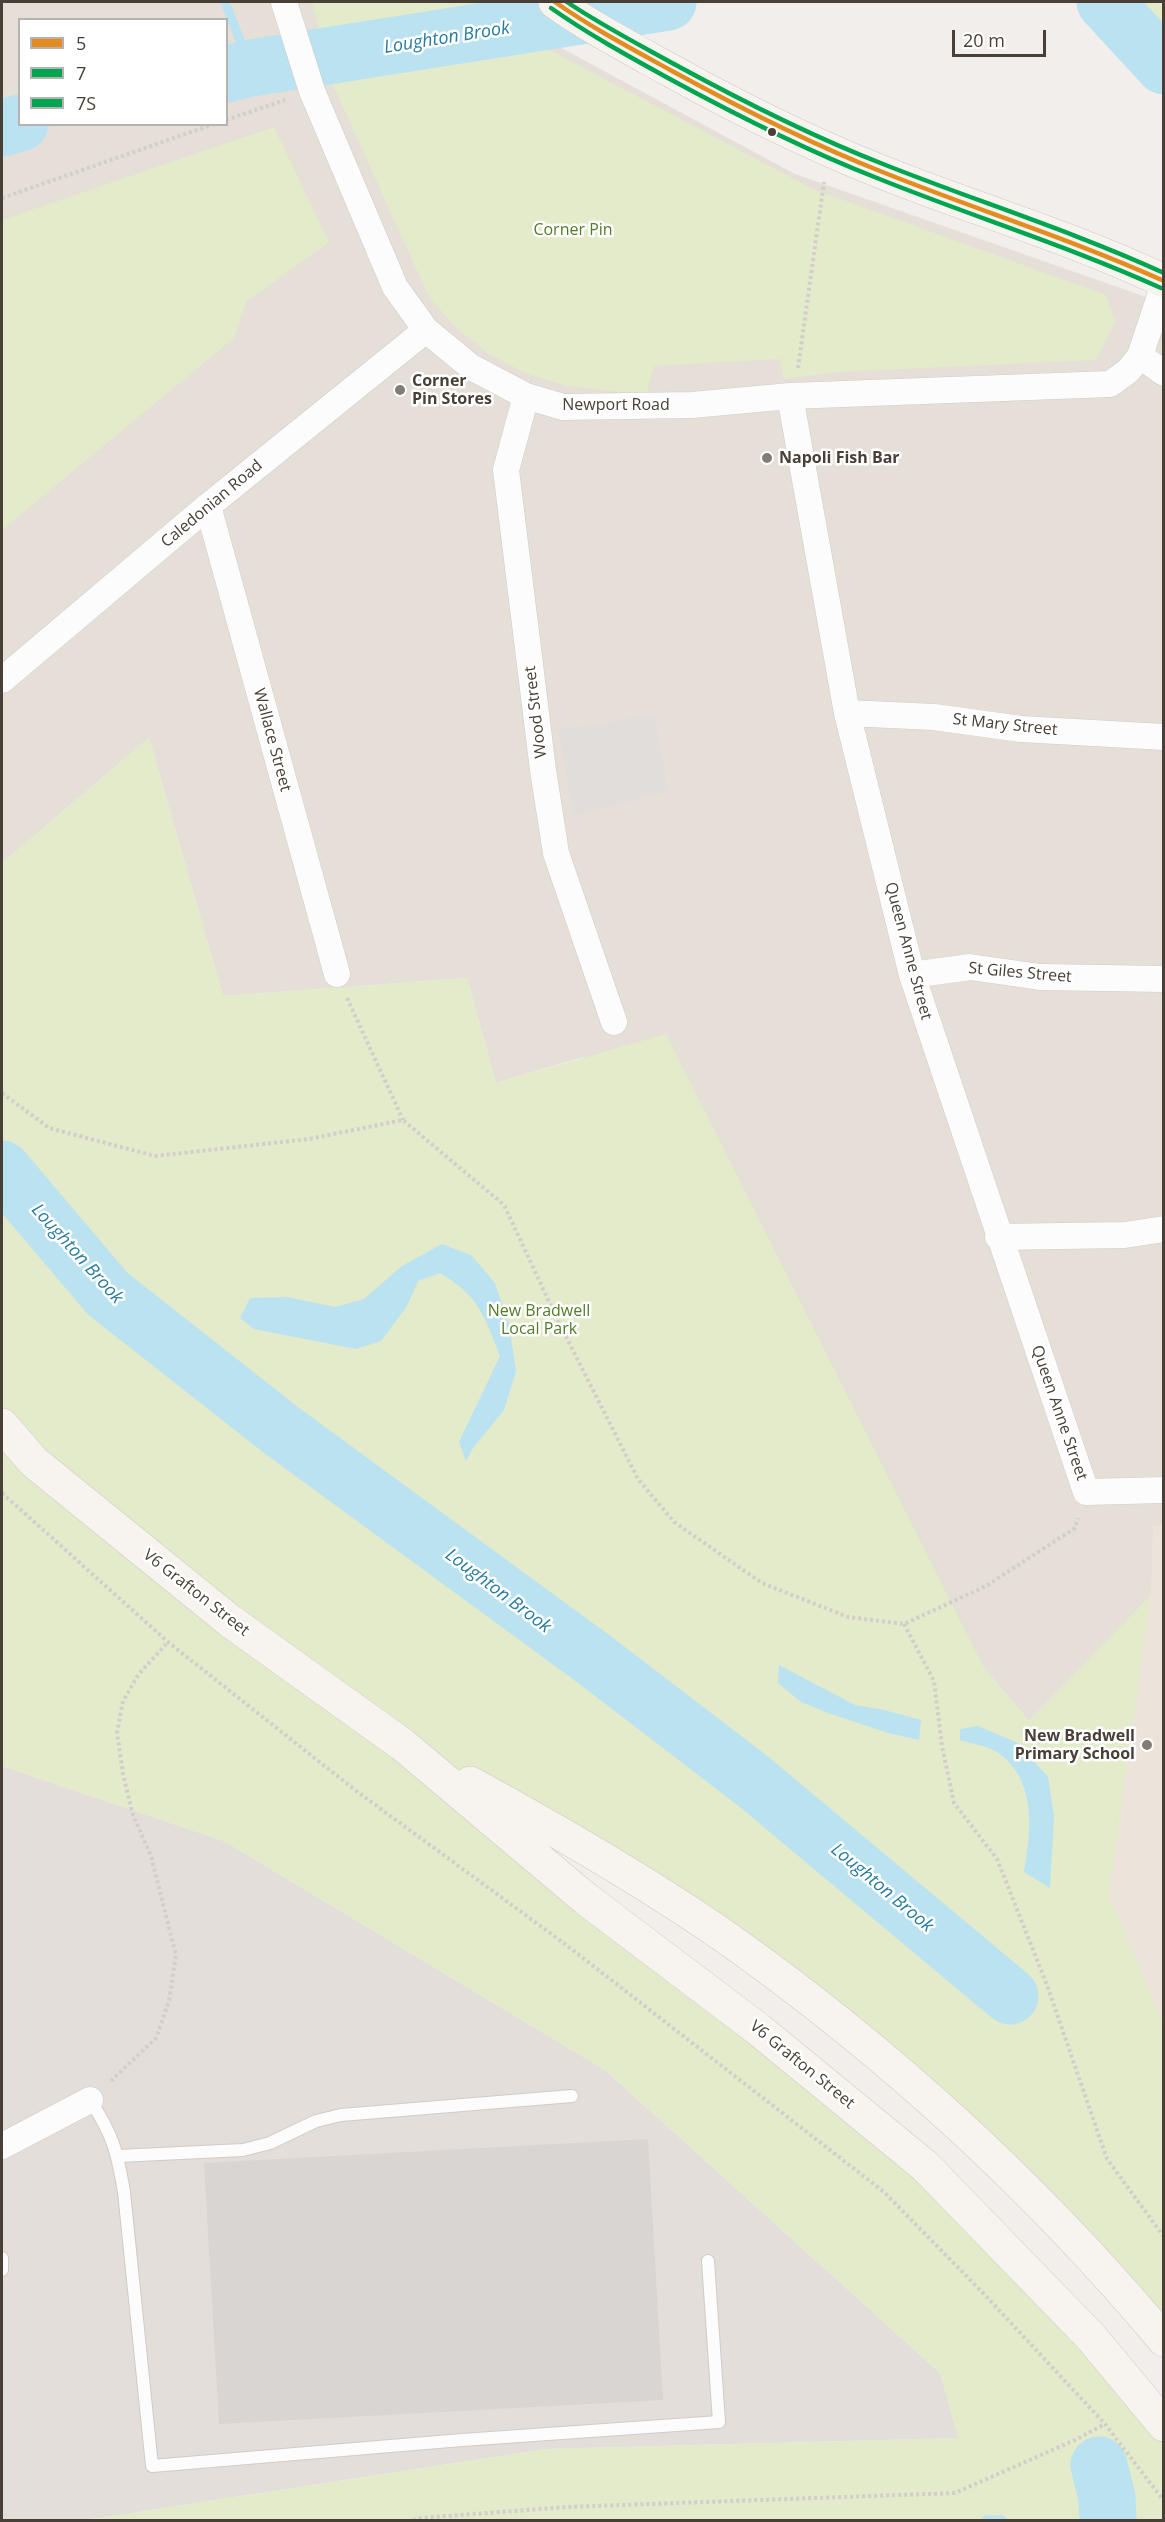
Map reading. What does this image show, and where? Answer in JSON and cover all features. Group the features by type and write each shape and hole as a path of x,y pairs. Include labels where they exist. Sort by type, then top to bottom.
{"street":[{"name":"Newport Road","path":"288,13 310,85 395,287 426,330 471,367 526,396 563,407 692,405 792,395 1110,384 1128,371 1140,356 1164,283 1121,261 907,182 828,149 719,98 631,49 555,2"},
{"name":"Caledonian Road","path":"2,680 208,507 426,330"},
{"path":"1140,356 1164,373"},
{"name":"Queen Anne Street","path":"792,395 847,713 912,975 998,1237 1086,1492"},
{"name":"Wood Street","path":"526,396 506,470 543,770 556,853 614,1022"},
{"name":"Wallace Street","path":"208,507 336,974"},
{"name":"St Mary Street","path":"847,713 934,717 1021,729 1164,737"},
{"name":"St Giles Street","path":"912,975 970,967 1040,977 1164,979"},
{"path":"998,1237 1125,1235 1164,1229"},
{"name":"V6 Grafton Street","path":"2,1425 34,1462 230,1621 403,1746 586,1899 758,2029 925,2166 1091,2337 1164,2425"},
{"path":"1086,1492 1164,1490"},
{"name":"V6 Grafton Street","path":"403,1746 591,1850 734,1943 871,2049 1001,2165 1129,2298 1164,2340"},
{"path":"2,2146 90,2100"}],"lane":[{"path":"118,2156 243,2150 270,2144 316,2121 341,2115 572,2096"},
{"path":"90,2100 108,2128 118,2156 124,2192 152,2466 462,2440 719,2422 708,2261"},
{"path":"2,2258 2,2270"}],"path":[{"path":"228,119 310,85"},
{"path":"2,198 208,126"},
{"path":"792,395 828,149"},
{"path":"336,974 403,1120 504,1204 559,1323 638,1479 674,1522 762,1583 848,1617 904,1624 986,1586 1075,1528 1086,1492"},
{"path":"2,1093 50,1128 155,1156 309,1138 403,1120"},
{"path":"2,1493 168,1642 355,1790 574,1951 884,2192 984,2294 1105,2424 1164,2501"},
{"path":"904,1624 934,1681 942,1746 954,1803 997,1859 1047,1985 1107,2159 1164,2237"},
{"path":"90,2100 156,2038 169,2001 176,1955 151,1856 133,1815 123,1774 117,1734 123,1701 138,1675 168,1642"},
{"path":"412,2520 566,2507 955,2493 1075,2440 1105,2424"}],"shaded area":[{"path":"2,2 491,2 515,23 795,174 1163,303 1163,2237 1151,1596 1029,1721 984,1668 583,1057 496,1083 467,978 223,996 149,738 2,863"},
{"path":"654,715 668,791 574,816 558,730"},
{"name":"New Bradwell Primary School","path":"1153,1525 1163,1525 1163,2023 1109,1895 1151,1595"},
{"path":"2,1766 224,1841 605,2070 940,2373 959,2438 546,2449 86,2520 2,2520"}],"green space":[{"name":"Corner Pin","path":"312,2 477,2 504,26 813,189 1106,295 1115,322 1096,360 837,372 784,379 780,359 654,366 646,395 568,386 527,374 489,354 456,328 429,297 332,83"},
{"path":"555,2 668,2 574,17"},
{"path":"1105,2 1163,2 1163,66"},
{"path":"274,127 329,242 246,302 234,338 2,530 2,220"},
{"name":"New Bradwell Local Park","path":"149,738 223,996 467,978 496,1083 666,1034 984,1668 1029,1721 1151,1595 1109,1895 1163,2023 1163,2340 871,2049 409,1749 925,2166 1163,2425 1163,2520 86,2520 546,2449 958,2438 940,2373 605,2070 224,1841 2,1766 2,863"}],"water":[{"path":"442,1244 471,1255 495,1283 509,1325 516,1371 504,1410 473,1448 466,1461 459,1442 500,1356 479,1308 453,1281 440,1273 418,1281 407,1306 381,1341 356,1349 254,1329 240,1318 250,1298 287,1297 335,1307 364,1299 402,1266"},
{"path":"779,1665 855,1705 921,1720 919,1740 888,1733 801,1702 778,1683"},
{"path":"978,1726 1018,1743 1048,1777 1054,1817 1050,1888 1024,1872 1029,1825 1026,1793 1020,1779 1012,1766 996,1751 960,1740 960,1729"}],"building":[{"path":"648,2139 663,2400 219,2424 204,2163"}],"waterway":[{"path":"225,2 251,68"},
{"name":"Loughton Brook","path":"228,74 668,2"},
{"name":"Loughton Brook","path":"1105,2 1164,66"},
{"name":"Loughton Brook","path":"2,128 18,124"},
{"name":"Loughton Brook","path":"2,1169 108,1294 281,1430 595,1660 753,1781 1010,1996"},
{"name":"Loughton Brook","path":"1099,2465 1107,2498 1108,2520"},
{"path":"986,2520 1002,2520"}],"transit line":[{"name":"5","path":"555,2 642,55 801,137 880,171 1094,251 1164,281"},
{"name":"7S","path":"567,2 674,64 803,130 883,164 1094,243 1164,273"},
{"name":"7","path":"551,8 653,70 797,144 877,178 1091,258 1161,288"}],"place":[{"name":"Corner Pin Stores","path":"400,390"},
{"name":"Napoli Fish Bar","path":"767,458"},
{"name":"New Bradwell Primary School","path":"1147,1745"}]}
